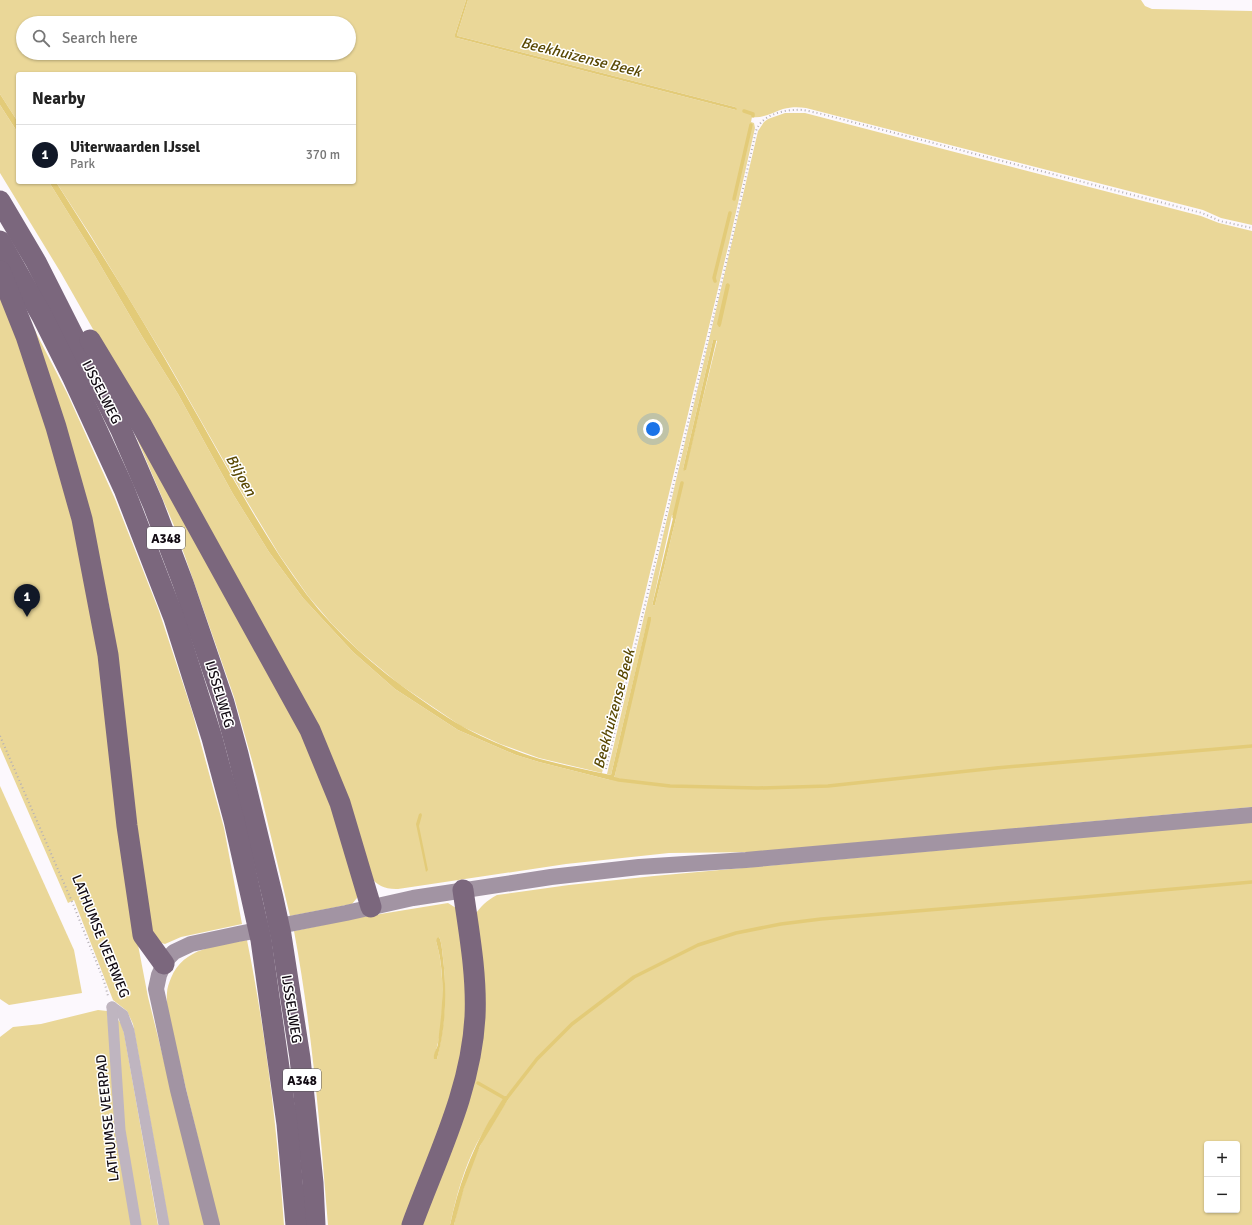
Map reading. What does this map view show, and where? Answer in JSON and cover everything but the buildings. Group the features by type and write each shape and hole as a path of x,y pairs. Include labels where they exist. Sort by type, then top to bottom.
{"highway":[{"name":"IJSSELWEG","path":"0,201 36,262 121,430 153,504 184,583 224,703 274,898 271,938 296,1225"},
{"name":"IJSSELWEG","path":"0,240 42,316 73,378 124,489 160,580 187,657 212,738 234,820 253,902 271,938 300,1058 312,1175 315,1225"},
{"name":"A348","path":"36,262 79,322 142,426 310,730 340,803 371,907"},
{"path":"0,271 26,336 56,427 82,519 108,655 127,826 143,935 164,964"},
{"path":"412,1225 455,1116 472,1044 475,992 463,890"}],"main road":[{"path":"212,1225 178,1090 156,989 159,975 164,964 174,952 191,944 413,898 551,877 638,867 746,860 1252,815"}],"street":[{"name":"LATHUMSE VEERPAD","path":"112,1007 120,1130 136,1225"},
{"name":"LATHUMSE VEERWEG","path":"112,1007 122,1015 129,1031 164,1225"}],"path":[{"path":"606,769 756,131 762,120 785,111 796,110 812,112 1202,213 1220,221 1252,228"},
{"name":"LATHUMSE VEERWEG","path":"0,736 73,904 104,981 112,1007"}],"shaded area":[{"path":"0,0 466,0 455,34 457,38 736,110 735,107 458,36 457,35 468,0 1141,0 1145,6 1152,9 1252,11 1252,225 1221,218 1203,210 806,108 797,107 783,109 764,116 752,117 751,122 754,123 755,128 729,243 602,773 539,758 500,744 461,726 399,684 357,649 332,624 308,596 280,556 242,493 168,363 91,236 57,184 356,184 356,72 16,72 16,119 0,94"},
{"path":"466,0 468,0 457,35 458,36 735,107 737,109 736,110 457,38 455,37 455,34"},
{"path":"0,94 16,119 16,130 0,105"},
{"path":"0,105 16,130 16,184 50,184 178,394 233,494 269,552 303,598 353,652 395,689 458,730 516,755 610,780 613,779 615,775 648,618 611,775 607,774 758,131 764,122 785,113 805,113 1201,216 1219,223 1252,231 1252,807 755,852 669,853 566,864 398,889 389,889 382,886 376,883 368,873 361,851 155,438 61,273 0,173","holes":["713,340 717,341 685,471 683,469","672,515 676,518 655,605 652,606"]},
{"path":"50,184 57,184 105,260 169,365 258,521 307,595 331,623 358,650 401,685 432,707 472,732 495,743 540,759 611,775 648,617 651,617 613,779 610,780 516,755 458,730 395,689 353,652 303,598 269,552 233,494 178,394"},
{"path":"728,283 730,285 721,325 719,327 717,324 726,284"},
{"path":"11,284 67,393 115,499 159,611 192,711 224,828 242,924 181,937 165,944 158,942 151,937 109,605 86,502"},
{"path":"0,292 39,395 91,593 130,903 148,997 205,1225 169,1225 133,1024 127,1011 113,1000 74,900 68,903 0,747"},
{"path":"713,340 716,340 716,342 686,470 684,471 683,469"},
{"path":"135,434 305,730 359,889 357,898 352,904 290,916 257,778 234,697 175,528"},
{"path":"674,514 676,518 655,605 652,606"},
{"path":"0,786 74,950 82,993 9,1005 0,999"},
{"path":"421,813 422,815 419,826 428,870 426,872 416,824 419,814"},
{"path":"1252,822 1252,1225 454,1225 472,1165 486,1133 509,1098 506,1095 477,1143 468,1162 450,1225 419,1225 461,1116 474,916 484,904 497,895 569,885"},
{"path":"448,903 456,908 470,997 460,1073 407,1225 328,1225 311,1040 294,931 356,918","holes":["439,937 442,947 445,996 442,1034 437,1059 434,1056 438,1044 442,1015 442,982 439,953 436,941"]},
{"path":"439,937 442,947 444,971 445,1009 440,1047 437,1059 434,1059 438,1044 442,999 441,964 436,941"},
{"path":"247,940 260,1011 270,1082 284,1225 219,1225 167,1008 167,991 171,978 184,960 193,954 213,946"},
{"path":"98,1010 107,1011 131,1225 0,1225 0,1037 13,1027 41,1024"},
{"path":"116,1018 121,1023 124,1033 158,1225 141,1225 123,1134"},
{"path":"506,1095 509,1098 480,1146 464,1188 454,1225 450,1225 470,1159 482,1133"}],"waterway":[{"name":"Beekhuizense Beek","path":"744,111 753,114 753,116"},
{"name":"Beekhuizense Beek","path":"734,199 751,125"},
{"name":"Beekhuizense Beek","path":"715,281 714,278 730,213"},
{"name":"Beekhuizense Beek","path":"674,517 682,483"},
{"path":"611,778 670,786 758,788 828,786 996,768 1252,746"},
{"path":"506,1099 537,1059 572,1024 634,977 698,945 736,933 781,924 821,919 1252,882"},
{"name":"Beekhuizense Beek","path":"478,1083 506,1099 505,1100"}],"place":[{"name":"Uiterwaarden IJssel","path":"27,617"}],"water label":[{"name":"Biljoen","path":"241,475"}]}
